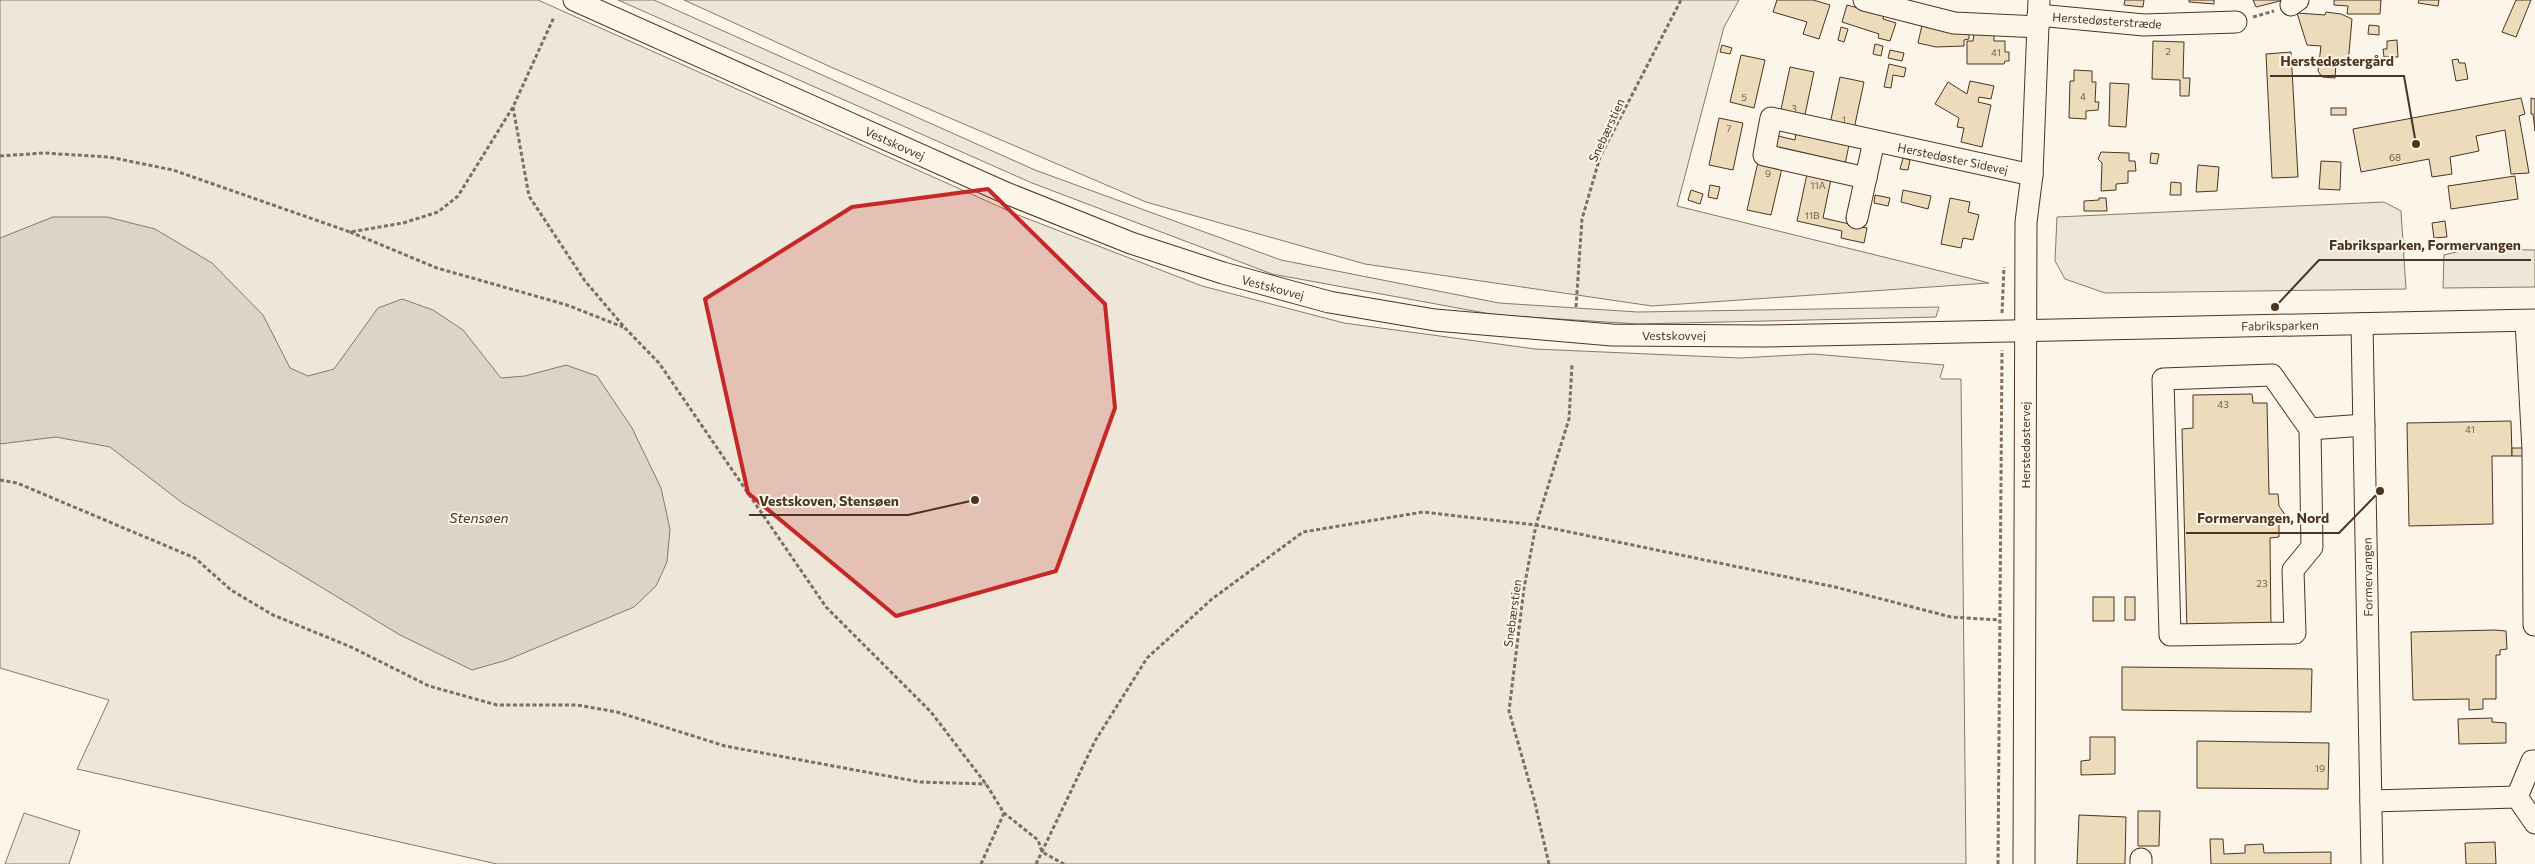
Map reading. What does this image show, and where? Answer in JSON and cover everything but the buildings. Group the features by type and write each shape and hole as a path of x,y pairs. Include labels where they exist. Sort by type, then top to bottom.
{"street":[{"name":"Vestskovvej","path":"574,0 1006,193 1122,240 1223,273 1329,302 1435,320 1612,335 1763,336 2025,331"},
{"path":"1864,0 1954,23 2038,14"},
{"name":"Herstedøsterstræde","path":"2038,14 2144,25 2236,22"},
{"name":"Herstedøstervej","path":"2024,864 2026,222 2032,175 2038,14"},
{"name":"Herstedøster Sidevej","path":"1866,178 1764,155 1771,118 2032,175"},
{"path":"1857,218 1874,140"},
{"path":"2530,320 2534,625"},
{"name":"Fabriksparken","path":"2025,331 2530,320"},
{"name":"Formervangen","path":"2362,324 2372,864"},
{"path":"2272,375 2310,429 2312,547 2293,570 2295,634 2170,635 2164,379 2272,375"},
{"path":"2310,429 2364,425"},
{"path":"2517,797 2532,761 2535,761"},
{"path":"2371,801 2517,797"},
{"path":"2517,797 2535,823"}],"path":[{"name":"Snebærstien","path":"1576,308 1582,219 1600,157 1681,0"},
{"path":"2236,22 2294,3"},
{"path":"350,232 403,223 438,212 458,196 513,107 554,17"},
{"path":"513,107 529,196 586,281 625,328 660,362 826,607 931,712 986,784 1004,813 1038,840 1042,852 1064,864"},
{"path":"0,156 44,153 109,157 173,170 350,232 438,268 567,305 625,328"},
{"path":"1998,864 2002,331"},
{"name":"Snebærstien","path":"1549,864 1509,711 1524,588 1536,525 1569,419 1572,364"},
{"path":"0,480 17,483 91,512 195,558 231,590 273,615 351,647 429,686 497,705 577,705 617,712 725,746 920,782 986,784"},
{"path":"1036,864 1095,741 1146,658 1212,599 1303,532 1423,512 1536,525 1835,587 1951,617 1999,620"},
{"path":"981,864 1004,813"}],"highlighted area":[{"path":"988,189 1105,304 1115,408 1056,571 896,616 748,493 705,299 852,207"}],"shaded area":[{"path":"0,0 538,0 1018,215 1202,286 1344,323 1535,349 1740,358 1813,354 1944,365 1940,377 1942,379 1961,379 1966,864 497,864 77,769 109,700 0,668"},
{"path":"618,0 654,0 1035,170 1281,260 1499,303 1638,312 1939,307 1936,317 1638,324 1496,315 1272,274 1032,183"},
{"path":"684,0 1739,0 1724,27 1677,206 1989,283 1652,306 1365,264 1146,202 833,68"},
{"path":"2384,202 2401,211 2406,289 2105,293 2065,279 2055,261 2057,217"},
{"path":"2468,249 2535,250 2535,287 2443,288 2444,255"},
{"path":"24,813 80,831 69,864 5,864"}],"water":[{"name":"Stensøen","path":"53,217 107,217 155,229 212,263 263,315 290,368 308,376 334,369 378,308 402,299 433,310 463,330 501,378 525,376 566,365 597,376 632,428 661,488 670,529 667,562 656,586 634,607 507,660 472,670 400,635 181,502 110,447 56,437 0,444 0,238"}],"place":[{"name":"Herstedøstergård","path":"2416,144"},
{"name":"Fabriksparken, Formervangen","path":"2275,307"},
{"name":"Formervangen, Nord","path":"2380,491"},
{"name":"Vestskoven, Stensøen","path":"975,500"}]}
